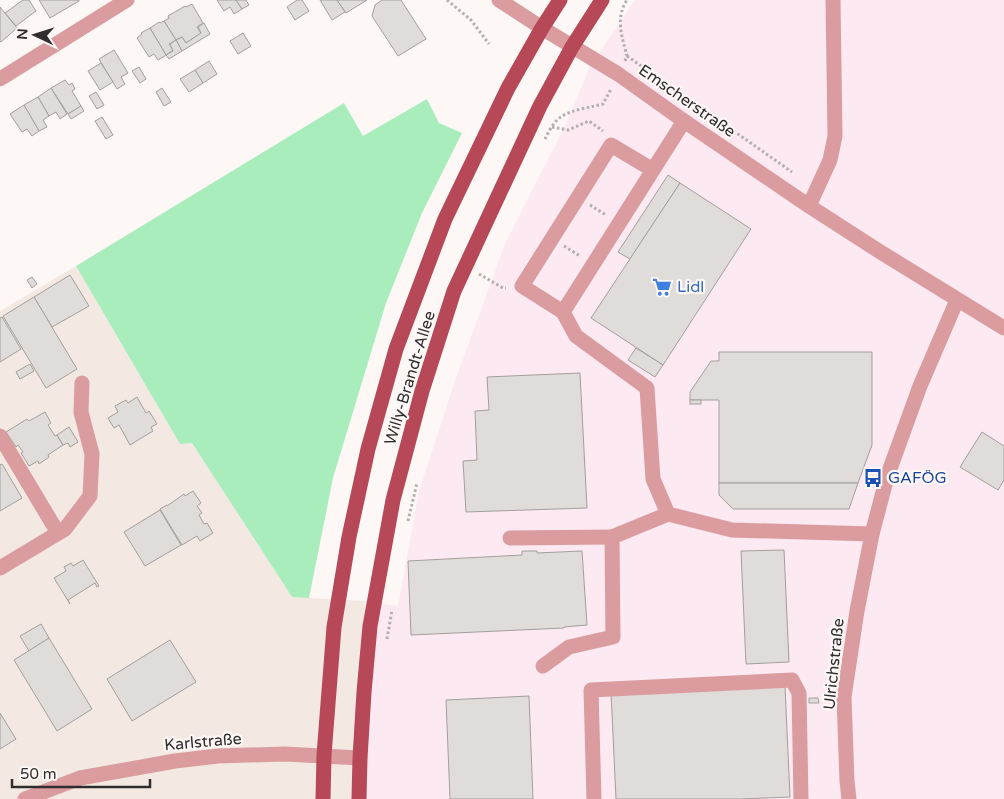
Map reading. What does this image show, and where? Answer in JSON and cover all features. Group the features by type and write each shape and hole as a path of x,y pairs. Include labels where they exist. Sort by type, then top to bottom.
{"main road":[{"name":"Willy-Brandt-Allee","path":"323,799 324,755 334,627 349,537 368,449 396,349 445,219 508,88 560,0"},
{"name":"Willy-Brandt-Allee","path":"359,799 364,692 370,626 393,500 422,391 454,291 540,106 572,47 602,0"}],"street":[{"path":"0,79 127,0"},
{"name":"Emscherstraße","path":"499,0 618,74 809,206 1004,328"},
{"path":"809,206 830,160 835,136 833,0"},
{"path":"563,312 684,121"},
{"path":"653,170 610,145 522,286 563,312 576,336 647,388 653,479 668,514"},
{"name":"Ulrichstraße","path":"849,799 844,697 857,611 872,534 887,477 914,404 957,300"},
{"path":"0,568 65,529 90,496 92,454 81,412 82,383"},
{"path":"0,436 58,533"},
{"path":"510,538 612,537 668,514 732,530 872,534"},
{"path":"543,666 569,647 613,637 612,537"},
{"path":"594,799 591,690 792,680 799,693 801,799"},
{"name":"Karlstraße","path":"25,799 80,778 175,761 218,756 262,754 324,755 360,758"}],"path":[{"path":"447,0 471,20 490,44"},
{"path":"542,143 552,126 561,117 603,104 627,56 620,28 623,6 627,0"},
{"path":"627,56 794,173"},
{"path":"552,126 568,130 589,121 603,130 610,145"},
{"path":"578,197 619,223"},
{"path":"552,238 593,265"},
{"path":"479,274 503,288 522,286"},
{"path":"407,526 417,480"},
{"path":"387,639 393,601"}],"shaded area":[{"path":"635,0 1004,0 1004,799 353,799 365,601 398,606 419,491 456,378 505,244 567,122 590,66"},
{"path":"76,266 180,444 192,443 292,597 365,601 353,799 0,799 0,311"}],"green space":[{"path":"427,99 439,123 462,133 422,213 386,303 333,478 309,598 292,597 192,443 180,444 76,266 344,103 363,136"}],"building":[{"path":"23,0 29,0 36,11 16,26 5,13"},
{"path":"39,0 79,0 79,1 50,18"},
{"path":"217,0 236,0 242,9 234,14 230,7 224,11"},
{"path":"236,0 246,0 249,5 242,9"},
{"path":"297,0 302,0 309,11 295,20 287,7"},
{"path":"320,0 337,0 345,12 332,20"},
{"path":"337,0 367,0 346,13"},
{"path":"382,0 401,0 426,39 398,56 372,16 375,5"},
{"path":"192,4 203,23 197,27 201,33 186,43 182,37 176,40 164,21 169,18 168,16"},
{"path":"0,7 17,28 1,42 0,41"},
{"path":"164,21 176,40 169,44 173,50 166,55 150,28"},
{"path":"204,23 210,34 182,51 176,40 182,37 186,43 201,33 198,27"},
{"path":"150,28 166,55 158,60 154,54 149,57 137,38 141,33"},
{"path":"243,33 251,46 238,54 230,41"},
{"path":"176,40 182,51 169,59 166,55 173,51 170,44"},
{"path":"114,50 128,73 121,77 125,84 117,89 99,59"},
{"path":"209,61 217,74 203,83 195,70"},
{"path":"101,63 113,82 100,90 88,71"},
{"path":"139,67 146,79 140,83 132,71"},
{"path":"195,70 203,83 189,92 180,79"},
{"path":"65,80 69,85 72,83 75,89 72,91 81,106 68,114 51,88"},
{"path":"51,88 67,114 60,119 56,112 49,116 38,97"},
{"path":"162,88 171,102 164,106 156,92"},
{"path":"96,92 104,105 97,109 89,96"},
{"path":"38,97 49,116 43,120 47,127 39,131 24,105"},
{"path":"24,105 39,131 32,136 27,129 22,132 10,114"},
{"path":"81,106 84,111 71,119 68,114"},
{"path":"102,117 113,135 106,139 95,121"},
{"path":"668,175 680,183 630,259 618,252"},
{"name":"Lidl","path":"680,183 751,229 663,365 591,318"},
{"path":"70,275 89,306 52,327 34,297"},
{"path":"32,277 37,284 32,288 27,280"},
{"path":"34,297 77,369 46,388 3,316"},
{"path":"2,317 21,349 0,362 0,318"},
{"path":"636,348 663,365 655,377 628,360"},
{"path":"719,352 872,352 872,445 858,483 719,483 719,400 690,400 690,392 711,361 719,361"},
{"path":"30,364 34,371 20,379 16,372"},
{"path":"580,373 587,508 466,512 463,461 477,460 475,411 489,410 487,377"},
{"path":"137,397 146,413 149,411 157,424 151,427 153,431 130,445 119,425 114,428 108,418 118,412 115,406 126,400 128,403"},
{"path":"690,400 701,400 701,404 690,404"},
{"path":"45,412 51,423 48,425 63,445 39,464 38,461 29,466 21,453 23,452 18,445 16,447 6,432 27,419 29,421"},
{"path":"69,427 78,442 70,447 68,443 63,445 57,435"},
{"path":"982,432 1004,446 1004,480 998,490 960,467"},
{"path":"2,464 22,498 0,511 0,465"},
{"path":"719,483 858,483 849,509 733,509 719,495"},
{"path":"193,491 201,503 197,506 202,513 199,515 204,524 207,523 213,533 200,541 197,536 182,545 160,509 184,494 185,496"},
{"path":"160,510 181,545 145,566 124,532"},
{"path":"784,550 789,662 746,664 741,551"},
{"path":"522,551 537,551 537,553 582,551 587,625 564,628 411,635 408,561 522,555"},
{"path":"83,560 99,586 97,587 95,583 68,600 70,604 54,578 66,571 64,567 71,563 73,566"},
{"path":"41,624 49,638 29,651 20,636"},
{"path":"49,638 92,709 57,731 14,660"},
{"path":"170,640 196,682 132,721 107,679"},
{"path":"785,686 790,797 616,799 611,693"},
{"path":"529,696 533,799 450,799 446,700"},
{"path":"809,698 818,698 819,703 809,703"},
{"path":"0,713 16,739 0,749"}],"place":[{"name":"Lidl","path":"662,287"},
{"name":"GAFÖG","path":"873,478"}]}
